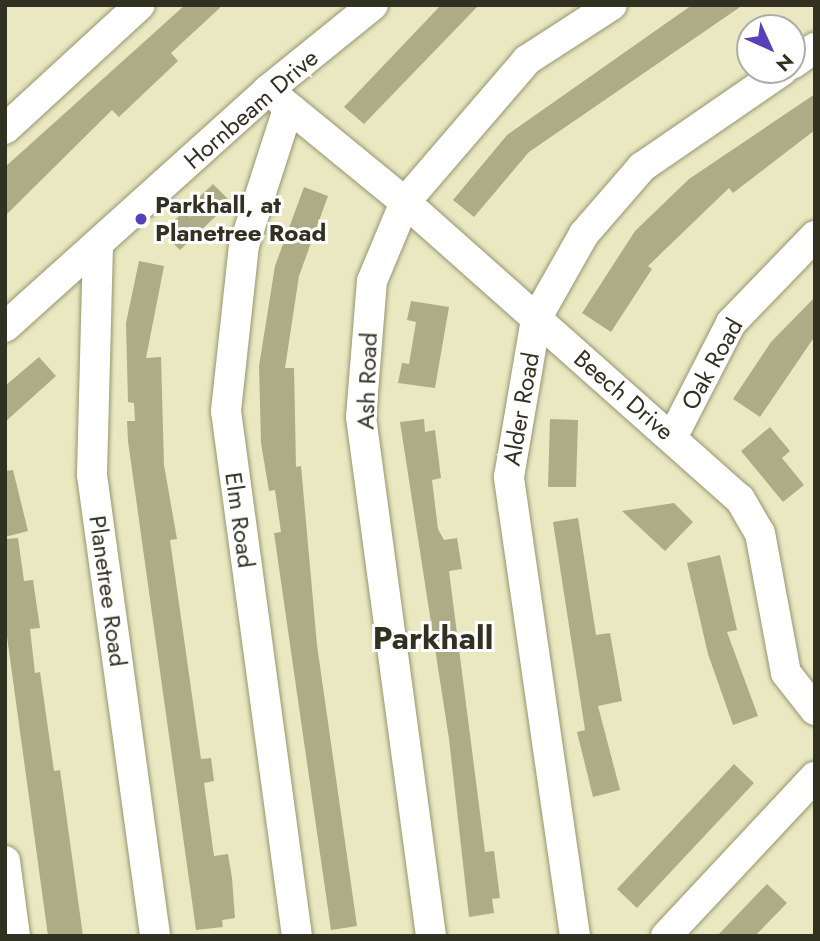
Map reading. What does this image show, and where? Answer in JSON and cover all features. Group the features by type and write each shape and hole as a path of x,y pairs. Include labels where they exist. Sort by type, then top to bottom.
{"street":[{"path":"5,129 140,5"},
{"name":"Hornbeam Drive","path":"5,327 98,245 278,100 373,5"},
{"name":"Ash Road","path":"431,936 361,417 372,281 405,202 527,60 612,5"},
{"name":"Alder Road","path":"575,936 509,477 536,319 584,233 642,167 763,84"},
{"name":"Beech Drive","path":"278,100 405,202 673,436 740,499 760,533 786,673 815,710"},
{"name":"Elm Road","path":"278,100 244,246 226,411 297,936"},
{"name":"Oak Road","path":"673,436 731,323 815,236"},
{"name":"Planetree Road","path":"98,245 92,475 155,936"},
{"path":"666,936 815,777"},
{"path":"5,861 15,936"}],"building":[{"path":"185,5 223,5 171,53 178,61 119,117 112,110 5,216 5,167"},
{"path":"441,5 479,5 364,124 344,107"},
{"path":"692,5 743,5 529,152 474,217 453,200 507,135"},
{"path":"815,94 815,130 733,193 729,188 648,266 652,269 611,332 582,313 635,231 689,179"},
{"path":"213,184 231,202 180,250 162,232"},
{"path":"304,187 328,196 299,276 285,368 294,368 296,467 301,466 317,645 357,926 331,930 274,533 281,532 275,490 269,491 261,443 259,366 275,266"},
{"path":"139,261 164,266 146,358 161,357 164,465 177,539 170,540 201,759 211,758 214,781 204,783 214,856 228,854 232,878 235,918 222,920 223,927 196,930 128,441 127,421 135,421 134,403 128,402 126,323"},
{"path":"815,297 815,336 760,417 733,399 771,342"},
{"path":"411,301 449,307 435,388 398,383 402,363 409,364 416,322 407,320"},
{"path":"39,357 56,376 5,422 5,386"},
{"path":"424,419 425,432 435,430 441,478 432,480 438,529 444,540 457,538 462,569 449,571 485,852 494,851 500,898 492,899 494,913 469,917 449,739 400,422"},
{"path":"550,419 578,420 576,487 548,487"},
{"path":"770,427 790,451 782,458 804,485 783,502 741,451"},
{"path":"13,470 28,531 5,537 5,471"},
{"path":"674,503 693,522 665,551 622,511"},
{"path":"578,518 596,635 610,633 622,701 598,706 620,790 593,797 577,732 585,730 553,522"},
{"path":"18,538 24,581 33,580 40,628 30,629 35,673 40,672 54,771 60,770 83,936 48,936 5,622 5,539"},
{"path":"720,555 737,630 727,632 758,716 733,725 708,654 687,563"},
{"path":"734,764 754,783 637,908 617,889"},
{"path":"767,884 787,903 755,936 717,936"}],"place":[{"name":"Parkhall, at Planetree Road","path":"141,219"}],"district":[{"name":"Parkhall","path":"433,638"}]}
